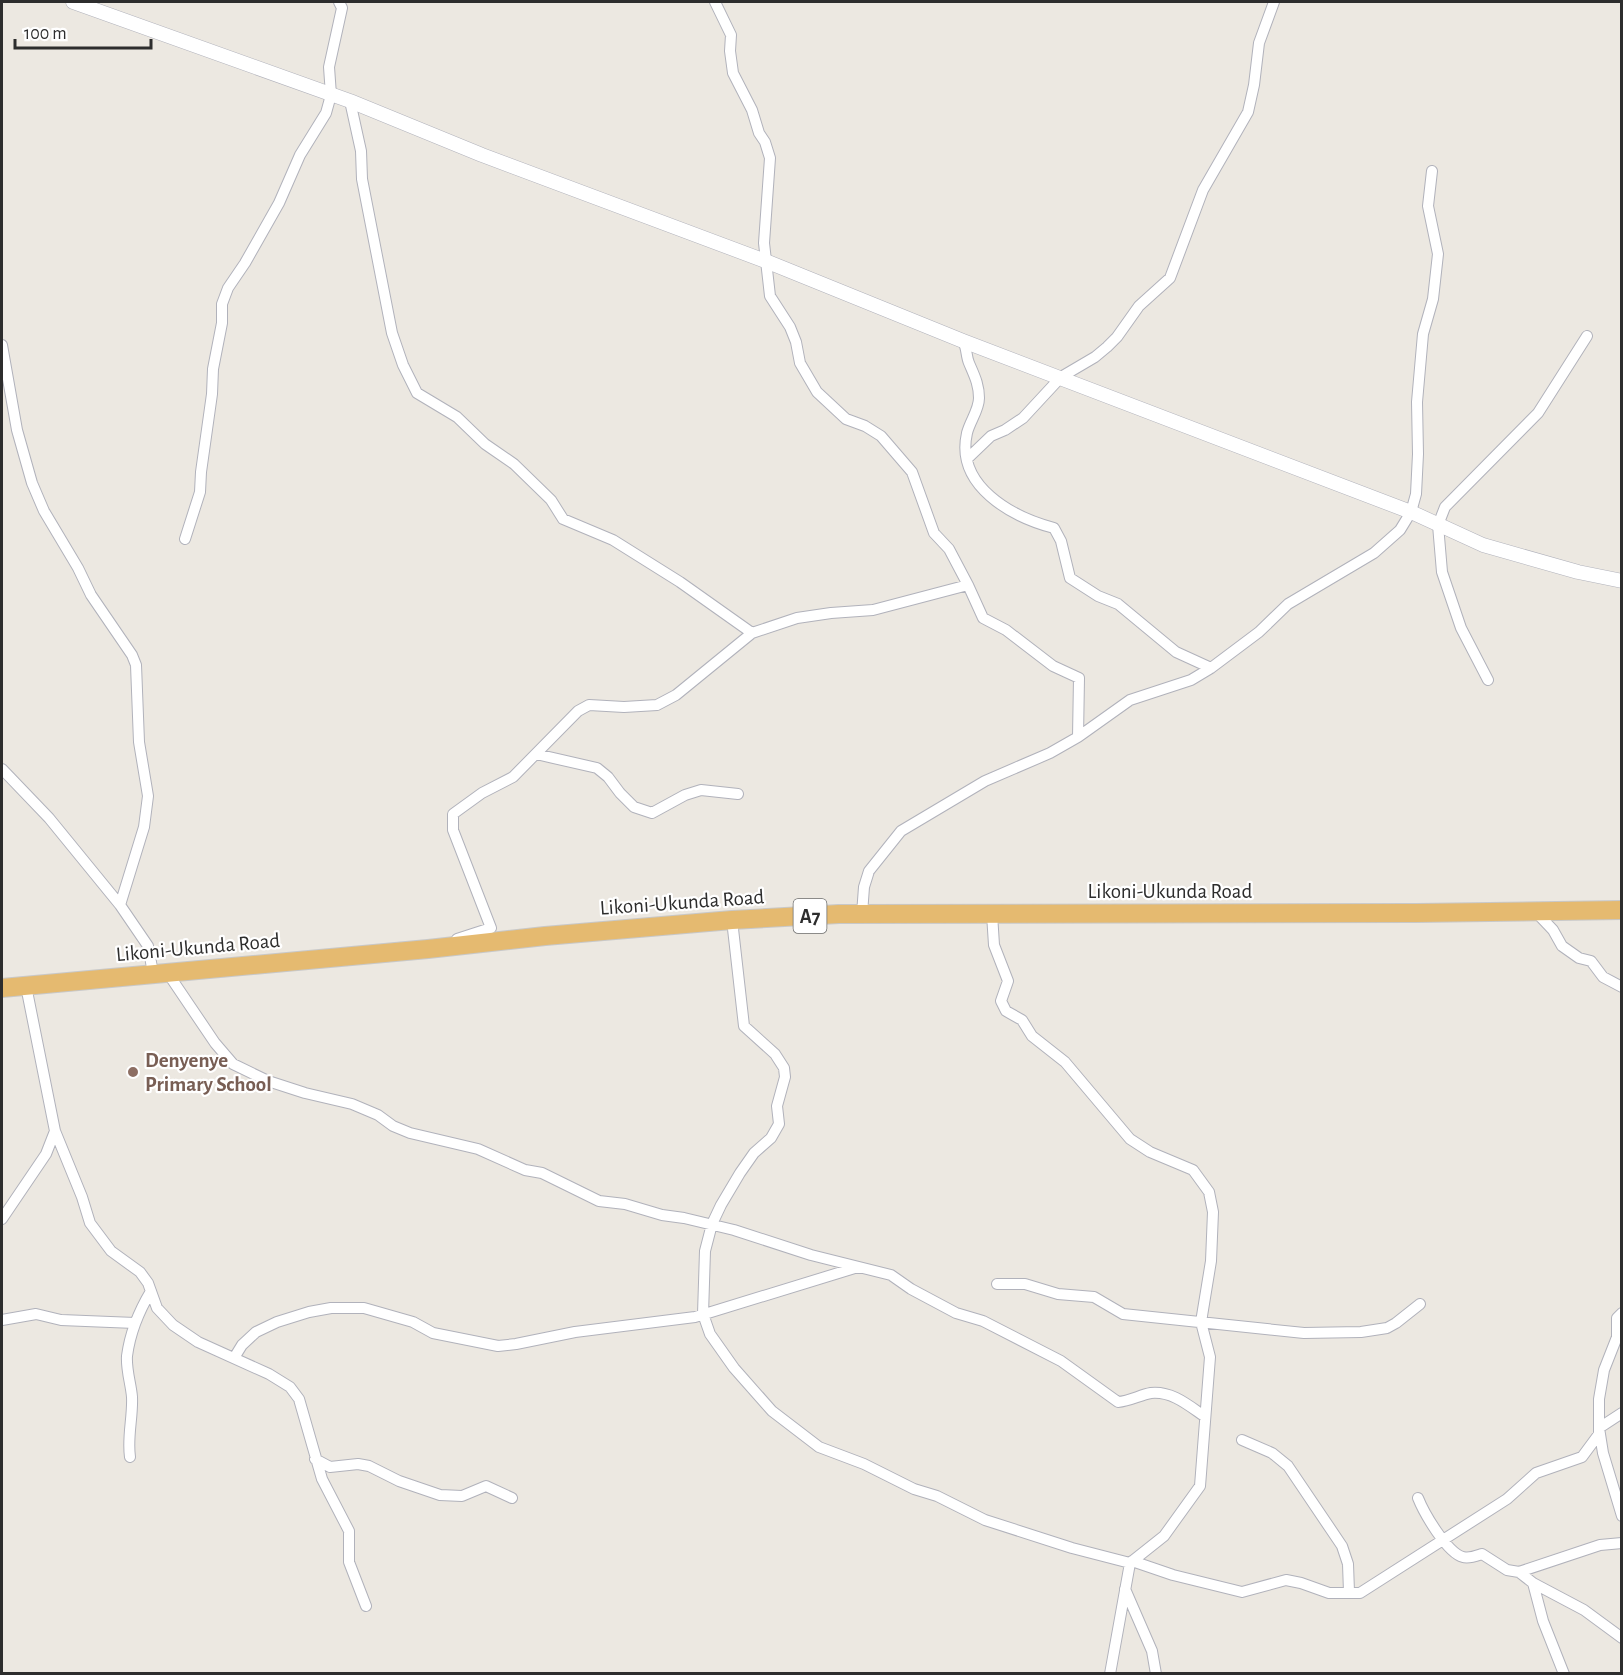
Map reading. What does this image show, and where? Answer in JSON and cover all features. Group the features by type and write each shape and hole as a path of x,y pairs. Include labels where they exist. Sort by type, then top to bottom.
{"highway":[{"name":"Likoni-Ukunda Road","path":"2,988 732,920 862,914 1622,910"}],"street":[{"path":"73,2 350,101 482,155 768,262 963,341 1411,512 1483,545 1578,572 1622,581"},
{"path":"185,539 201,492 201,472 212,394 213,369 222,323 222,304 228,288 279,203 300,155 327,113 331,95 329,67 342,8 339,2"},
{"path":"715,2 731,35 730,51 733,73 752,110 770,158 764,243 768,262 770,296 790,327 806,374 817,392 834,408 846,419 865,426 881,436 912,472 934,533 949,549 983,618 1006,630 1053,666 1079,678 1078,737"},
{"path":"967,459 991,436 1023,418 1061,377 1095,357 1107,347 1117,337 1138,306 1170,278 1203,190 1248,112 1259,43 1274,2"},
{"path":"350,101 361,151 362,179 392,333 403,365 417,393 457,417 485,444 514,464 551,500 563,519 613,540 680,582 752,633"},
{"path":"862,914 864,887 869,871 901,831 985,781 1050,753 1078,737 1130,700 1191,680 1211,669 1259,632 1288,603 1374,553 1400,530 1411,512 1416,494 1418,454 1416,402 1423,334 1433,299 1438,254 1428,206 1432,171"},
{"path":"1488,680 1461,628 1442,572 1438,525 1445,507 1538,413 1587,336"},
{"path":"963,341 967,348 968,361 977,380 979,401 967,434 967,459 976,483 1004,508 1036,523 1054,528 1061,541 1070,578 1098,596 1118,604 1176,652 1211,669"},
{"path":"2,345 17,430 40,502 92,595 132,655 136,665 139,742 148,796 144,827 120,905"},
{"path":"428,949 491,928 453,830 453,813 482,793 513,777 578,711 589,705 624,707 657,705 676,695 752,633 797,618 873,610 968,585"},
{"path":"536,754 597,768 634,807 652,813 685,795 701,790 738,794"},
{"path":"2,769 49,818 120,905 148,946 160,973 233,1064 268,1081 305,1093 352,1104 410,1133 478,1149 525,1170 542,1173 599,1201 624,1204 662,1215 712,1224 811,1255 891,1275 911,1289 956,1312 983,1321 1061,1361 1118,1402 1152,1393 1177,1397 1204,1416"},
{"path":"1534,911 1552,930 1562,946 1579,958 1591,961 1603,977 1622,987"},
{"path":"992,914 994,945 1008,981 1001,1001 1006,1011 1022,1020 1032,1036 1065,1062 1130,1139 1150,1152 1193,1170 1209,1192 1213,1212 1211,1261 1201,1322 1209,1357 1200,1486 1164,1536 1131,1562 1110,1674"},
{"path":"732,920 744,1026 775,1054 784,1068 785,1077 777,1106 779,1124 771,1138 754,1153 740,1173 720,1205 712,1224 705,1251 704,1314 710,1334 755,1394 772,1411 819,1447 864,1464 914,1489 937,1496 985,1520 1072,1548 1242,1592 1286,1580 1329,1593 1360,1593 1508,1499 1536,1473 1582,1457 1599,1434 1599,1399 1604,1370 1617,1337 1617,1318 1622,1313"},
{"path":"26,986 55,1131 90,1223 111,1251 140,1272 148,1283 157,1308 173,1325 198,1342 269,1374 290,1387 298,1399 322,1479 349,1531 349,1562 366,1606"},
{"path":"2,1219 46,1154 55,1131"},
{"path":"234,1358 242,1345 256,1332 277,1322 331,1308 364,1308 413,1322 433,1333 498,1346 575,1332 695,1317 858,1267"},
{"path":"997,1284 1025,1284 1058,1294 1094,1297 1123,1314 1304,1333 1361,1332 1387,1328 1420,1304"},
{"path":"130,1457 128,1447 132,1398 127,1356 139,1310 151,1291"},
{"path":"2,1320 36,1314 61,1320 135,1323"},
{"path":"1599,1428 1622,1413"},
{"path":"1599,1428 1603,1454 1622,1516"},
{"path":"1242,1440 1272,1453 1288,1466 1342,1546 1348,1564 1349,1592"},
{"path":"315,1459 330,1467 358,1464 369,1466 399,1481 440,1495 462,1496 486,1486 513,1498"},
{"path":"1418,1498 1444,1541 1461,1557 1469,1558 1482,1554 1507,1570 1520,1572 1600,1545 1622,1543"},
{"path":"1520,1572 1533,1583 1584,1610 1622,1638"},
{"path":"1533,1583 1543,1622 1564,1674"},
{"path":"1125,1588 1152,1651 1156,1674"}],"place":[{"name":"Denyenye Primary School","path":"133,1072"}]}
